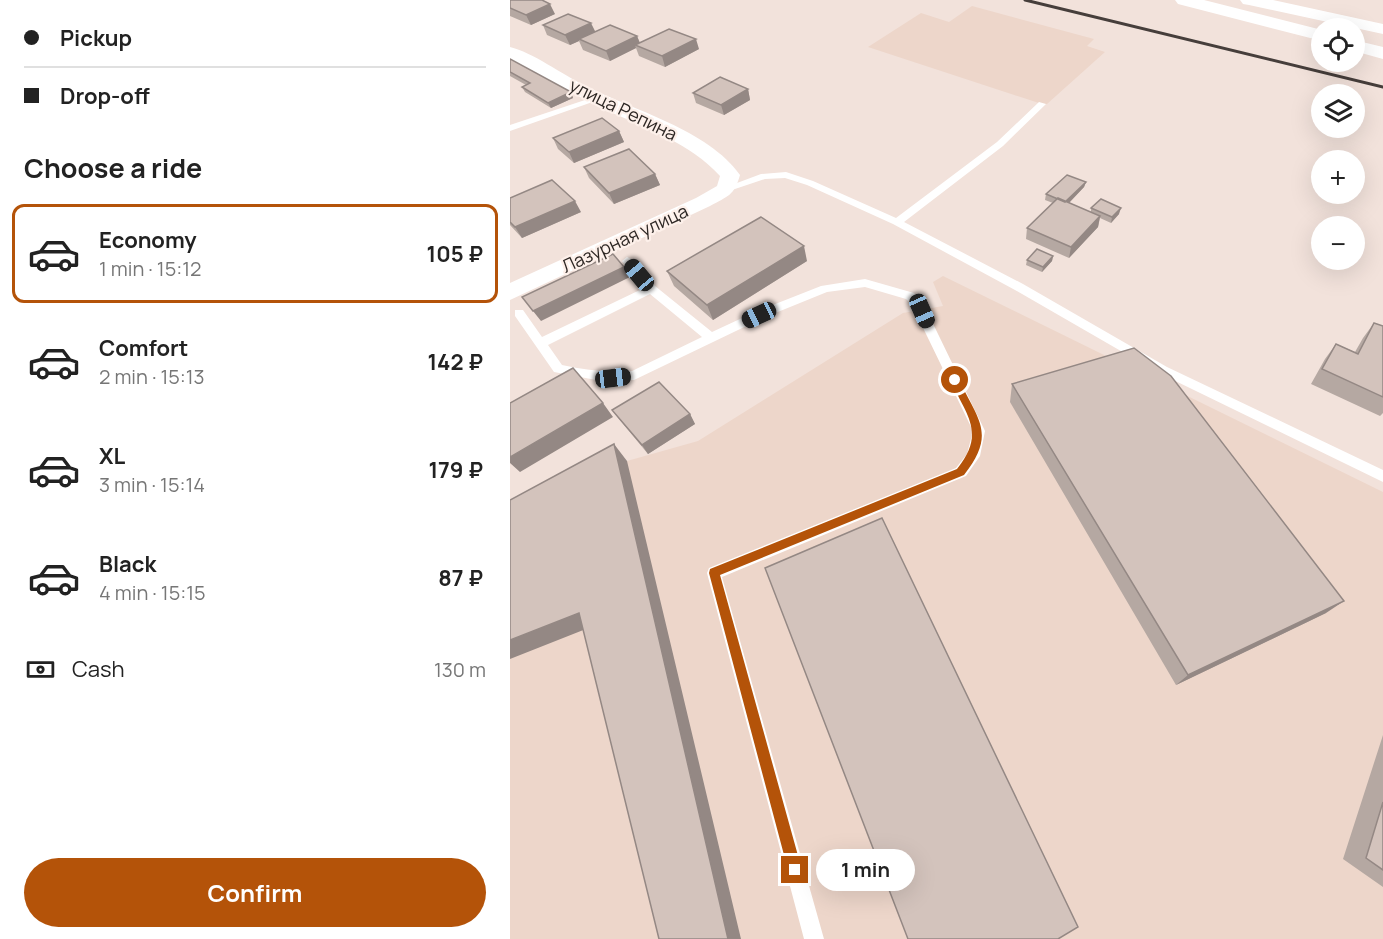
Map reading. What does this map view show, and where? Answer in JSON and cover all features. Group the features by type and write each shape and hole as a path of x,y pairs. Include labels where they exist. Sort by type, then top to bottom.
{"main road":[{"path":"1184,0 1311,33"},
{"path":"1249,0 1383,29"},
{"path":"1365,48 1383,53"}],"street":[{"name":"улица Репина","path":"510,52 597,99 678,137 715,159 728,182"},
{"name":"Лазурная улица","path":"510,292 728,182"}],"lane":[{"path":"510,128 597,99"},
{"path":"897,222 1000,144 1042,104"},
{"path":"728,182 764,176 786,176 810,183 897,222 1019,287 1163,370 1383,476"},
{"path":"627,261 651,289 710,337"},
{"path":"519,312 558,369 589,376 613,378 634,375 759,315 825,290 865,283 910,296 922,311 979,431 974,456 961,472 714,573 814,939"},
{"path":"539,344 651,289"}],"shaded area":[{"path":"972,6 1094,39 1087,46 1105,52 1047,104 1042,104 868,47 921,13 949,22"},
{"path":"943,276 1383,492 1383,939 510,939 510,526 627,461 698,441 903,313 943,306 933,282"}],"building":[{"path":"510,0 542,0 550,4 526,15 510,8"},
{"path":"568,14 591,23 565,35 543,25"},
{"path":"610,25 637,36 606,51 579,39"},
{"path":"669,29 696,39 662,56 635,45"},
{"path":"510,59 571,92 548,103 522,87 530,83 510,72"},
{"path":"720,77 748,89 721,105 693,93"},
{"path":"602,118 619,131 569,152 553,138"},
{"path":"629,149 655,174 609,193 584,167"},
{"path":"1067,175 1086,182 1065,202 1046,194"},
{"path":"552,180 575,201 515,227 510,222 510,198"},
{"path":"1058,198 1100,216 1071,247 1027,228"},
{"path":"1101,199 1121,208 1112,217 1091,208"},
{"path":"761,217 804,246 707,305 667,271"},
{"path":"1037,249 1053,256 1043,267 1027,260"},
{"path":"613,254 624,267 533,311 522,297"},
{"path":"1374,323 1383,326 1383,397 1322,369 1336,344 1358,354"},
{"path":"1134,348 1171,376 1344,601 1188,675 1012,384"},
{"path":"573,368 603,403 510,457 510,403"},
{"path":"659,382 690,414 642,445 612,410"},
{"path":"614,444 728,939 659,939 579,613 510,640 510,500"},
{"path":"882,518 1078,927 1058,939 908,939 765,568"},
{"path":"1383,802 1383,870 1366,858"}],"railway":[{"path":"1025,0 1383,87"}],"route":[{"path":"795,870 714,573 961,472 974,456 979,431 955,380"}]}
